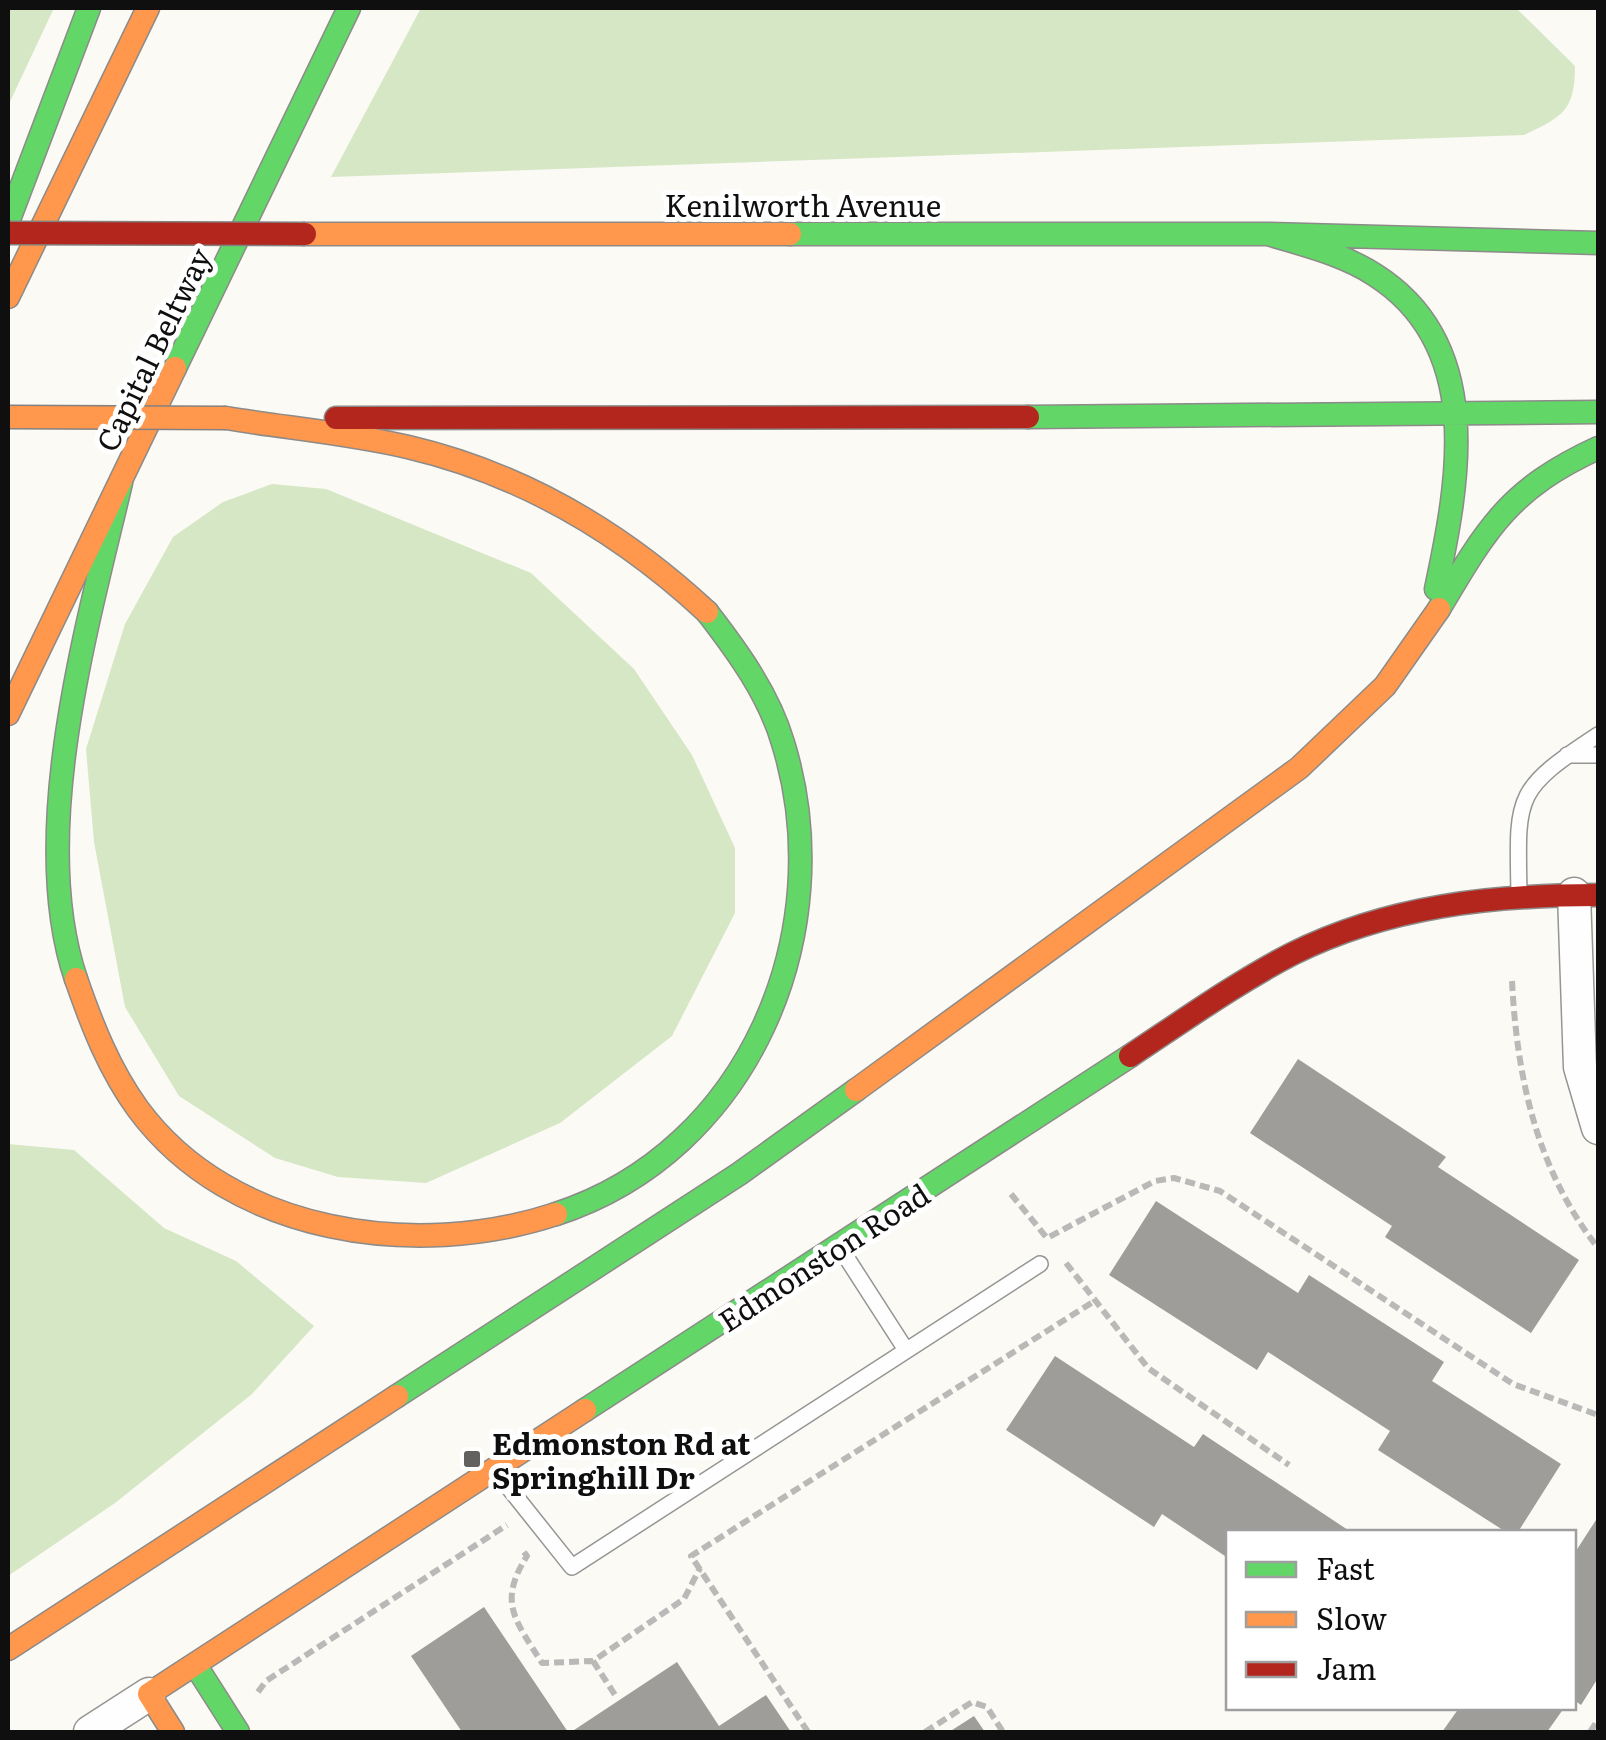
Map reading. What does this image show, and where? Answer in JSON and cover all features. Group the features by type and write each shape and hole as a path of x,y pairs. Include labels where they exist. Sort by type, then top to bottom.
{"main road":[{"path":"8,222 89,8"},
{"path":"8,297 148,8"},
{"name":"Capital Beltway","path":"8,714 349,8"},
{"name":"Kenilworth Avenue","path":"8,234 1268,234 1598,243"},
{"path":"1268,234 1331,253 1386,282 1424,319 1448,361 1460,416 1450,524 1429,621"},
{"path":"8,417 1460,416 1598,412"},
{"path":"121,483 58,751 48,862 59,958 84,1030 119,1087 165,1140 224,1186 294,1218 370,1234 446,1240 513,1229 578,1206 639,1173 692,1126 741,1070 774,1005 798,933 804,860 794,785 776,718 740,648 691,592 619,538 533,488 433,453 226,418"},
{"path":"8,1648 739,1174 936,1035 1326,746 1402,664 1510,500 1530,480 1598,448"},
{"name":"Edmonston Road","path":"148,1694 1188,1018 1304,948 1410,910 1488,896 1586,895"},
{"path":"196,1666 238,1732"},
{"path":"148,1694 174,1732"}],"street":[{"path":"1586,895 1578,1049 1598,1128"},
{"name":"Edmonston Road","path":"90,1732 148,1694"}],"lane":[{"path":"1519,896 1520,807 1543,772 1598,735"},
{"path":"1567,756 1598,755"},
{"path":"838,1246 906,1350"},
{"path":"495,1470 572,1567 1040,1264"}],"path":[{"path":"1512,982 1515,1045 1529,1110 1566,1201 1598,1248"},
{"path":"1047,1238 1154,1181 1194,1181 1220,1191 1514,1384 1598,1415"},
{"path":"1011,1194 1166,1384 1288,1465"},
{"path":"808,1732 691,1556 1096,1300"},
{"path":"258,1700 258,1690 266,1681 506,1524 527,1556 513,1578 512,1614 542,1663 594,1661 684,1599 700,1568"},
{"path":"594,1661 617,1698"},
{"path":"925,1732 972,1702 987,1707 1003,1732"},
{"path":"1590,1732 1598,1720"}],"green space":[{"path":"8,8 54,8 8,106"},
{"path":"421,8 1516,8 1575,66 1572,93 1564,111 1524,135 331,177"},
{"path":"272,484 326,489 531,573 634,669 692,755 735,848 735,913 672,1036 560,1123 426,1183 338,1177 275,1158 179,1096 125,1007 94,842 86,749 125,624 173,537 223,502"},
{"path":"8,1144 74,1150 164,1228 236,1261 314,1326 252,1394 115,1503 8,1576"}],"building":[{"path":"1298,1059 1446,1157 1438,1167 1579,1260 1531,1333 1385,1237 1392,1226 1250,1133"},
{"path":"1156,1201 1298,1293 1309,1275 1444,1362 1432,1381 1561,1464 1519,1530 1503,1530 1378,1450 1390,1431 1268,1352 1257,1370 1109,1275"},
{"path":"1055,1356 1194,1447 1203,1434 1348,1530 1226,1530 1226,1557 1162,1514 1154,1527 1006,1430"},
{"path":"1596,1520 1598,1678 1581,1705 1576,1701 1576,1551"},
{"path":"484,1607 568,1732 462,1732 411,1656"},
{"path":"677,1662 719,1726 766,1695 791,1732 571,1732"},
{"path":"1458,1710 1563,1710 1547,1732 1442,1732"},
{"path":"974,1716 985,1732 949,1732"}],"traffic: fast":[{"path":"8,222 89,8"},
{"path":"175,368 349,8"},
{"path":"790,234 1268,234 1598,243"},
{"path":"1268,234 1337,256 1375,275 1410,304 1434,338 1449,377 1456,461 1436,589"},
{"path":"1028,417 1598,412"},
{"path":"1439,609 1503,514 1542,479 1598,448"},
{"path":"76,979 62,922 58,861 60,797 79,665 121,483"},
{"path":"556,1214 624,1183 681,1140 728,1087 764,1025 788,958 799,887 798,815 783,743 761,691 707,612"},
{"path":"585,1410 1130,1056"},
{"path":"397,1396 739,1174 856,1090"},
{"path":"196,1666 238,1732"}],"traffic: slow":[{"path":"8,297 148,8"},
{"path":"305,234 790,234"},
{"path":"8,714 175,368"},
{"path":"8,417 226,418"},
{"path":"226,418 385,442 491,473 531,490 605,532 707,612"},
{"path":"856,1090 1299,768 1385,686 1439,609"},
{"path":"76,979 102,1046 138,1109 177,1152 223,1185 274,1210 330,1226 387,1234 445,1235 502,1228 556,1214"},
{"path":"8,1649 397,1396"},
{"path":"173,1732 149,1694 585,1410"}],"traffic: jam":[{"path":"8,233 305,234"},
{"path":"336,418 1028,417"},
{"path":"1130,1056 1271,965 1365,925 1441,906 1519,897 1598,895"}],"place":[{"name":"Edmonston Rd at Springhill Dr","path":"472,1459"}]}
